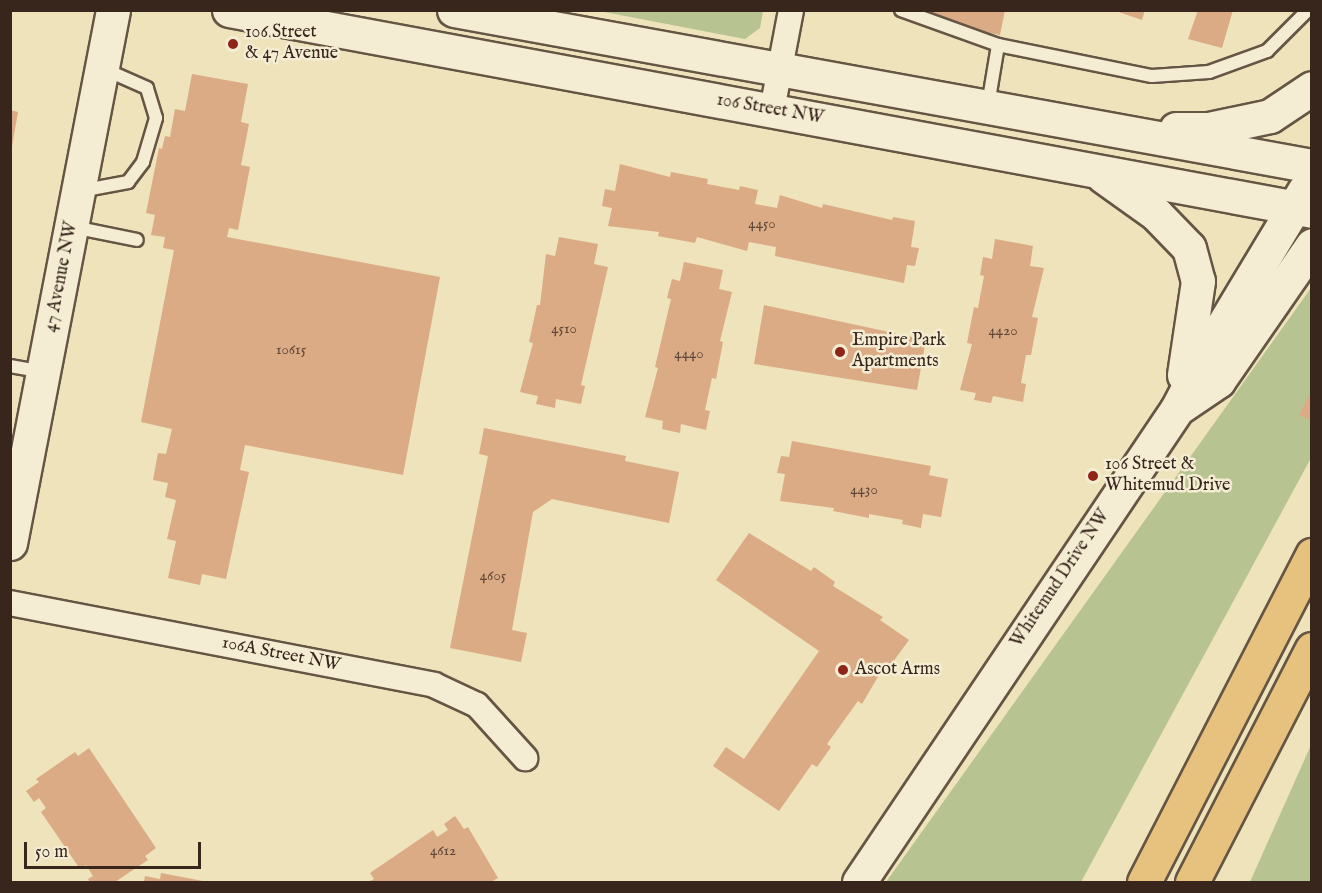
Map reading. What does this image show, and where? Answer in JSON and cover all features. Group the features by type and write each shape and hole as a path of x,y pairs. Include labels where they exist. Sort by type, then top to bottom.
{"highway":[{"path":"1144,882 1200,768 1311,555"},
{"path":"1191,882 1311,649"},
{"path":"1126,882 1200,768"},
{"path":"1202,882 1241,781"}],"street":[{"name":"47 Avenue NW","path":"10,543 113,10"},
{"name":"106 Street NW","path":"229,10 1302,209"},
{"path":"454,10 1311,166"},
{"path":"772,110 791,10"},
{"path":"1105,129 1209,129 1270,116 1311,88"},
{"path":"1095,170 1176,231 1194,264 1197,302 1177,409"},
{"name":"Whitemud Drive NW","path":"859,882 1177,409 1205,355 1302,209 1311,179"},
{"path":"1177,409 1218,381 1311,245"},
{"name":"106A Street NW","path":"10,603 434,685 477,705 525,758"}],"lane":[{"path":"901,10 998,45 1152,76 1209,72 1267,51 1308,10"},
{"path":"987,108 998,45"},
{"path":"78,191 128,182 143,162 156,118 147,88 102,68"},
{"path":"72,226 137,240"},
{"path":"10,366 44,372"}],"green space":[{"path":"763,10 760,28 745,39 599,11"},
{"path":"1311,288 1311,458 1081,882 886,882"},
{"path":"1311,745 1311,882 1250,882"}],"building":[{"path":"930,10 1005,10 1000,35 948,25 950,20 929,16"},
{"path":"1113,10 1145,10 1142,20"},
{"path":"1198,10 1233,10 1222,48 1188,39"},
{"path":"192,74 248,84 241,122 249,124 241,165 250,167 238,230 229,228 227,237 440,277 403,475 245,445 240,470 249,472 226,579 202,574 200,585 168,578 176,541 167,539 176,500 165,497 168,483 153,480 158,453 166,454 172,429 141,422 174,250 163,248 165,237 151,235 155,215 146,213 159,148 162,149 165,136 170,137 175,109 185,111"},
{"path":"10,110 18,112 12,146 10,146"},
{"path":"620,164 670,177 671,172 708,179 707,184 739,190 740,186 758,190 755,204 777,208 780,195 822,208 823,204 892,220 893,217 915,221 911,247 919,248 915,266 907,265 904,283 775,256 776,247 749,242 747,251 697,237 695,243 658,236 659,232 608,226 612,208 602,206 605,189 615,191"},
{"path":"559,237 598,244 594,264 608,267 581,385 585,386 581,404 556,399 555,408 536,404 538,396 520,392 533,343 529,342 537,305 540,305 546,254 555,256"},
{"path":"995,239 1033,246 1030,266 1044,268 1032,317 1038,318 1031,355 1026,355 1021,383 1026,384 1023,402 993,396 991,403 974,400 976,393 960,390 972,344 967,343 974,307 978,308 984,276 980,275 983,257 992,259"},
{"path":"684,262 723,270 719,289 732,292 720,341 723,342 716,379 712,378 705,410 710,411 706,430 681,424 680,433 662,429 663,421 645,417 658,368 655,367 671,299 667,298 672,279 680,281"},
{"name":"Empire Park Apartments","path":"764,305 926,340 917,390 754,364"},
{"path":"1309,395 1312,396 1312,421 1299,415"},
{"path":"484,428 626,456 625,461 679,472 669,523 552,499 533,512 512,630 527,633 521,662 450,648 488,456 479,454"},
{"path":"792,441 931,466 929,475 948,479 941,517 923,514 921,528 902,524 903,520 869,514 869,518 833,511 834,508 780,501 785,474 777,473 781,456 789,457"},
{"name":"Ascot Arms","path":"749,533 811,571 814,567 835,582 833,586 883,617 880,620 909,640 890,666 886,663 862,704 858,701 827,744 831,747 817,767 812,764 779,811 713,766 726,747 744,759 819,651 716,580"},
{"path":"89,748 156,848 145,856 148,860 115,882 90,882 88,879 93,876 86,865 80,869 41,812 46,808 39,798 34,802 26,791 39,782 36,779 75,752 78,756"},
{"path":"455,816 464,829 468,827 498,878 491,882 368,882 374,879 370,873 433,830 437,837 448,830 444,824"},
{"path":"161,873 203,882 144,882 145,876 160,879"}],"place":[{"name":"106 Street & 47 Avenue","path":"233,44"},
{"name":"Empire Park Apartments","path":"840,352"},
{"name":"106 Street & Whitemud Drive","path":"1093,476"},
{"name":"Ascot Arms","path":"843,670"}]}
